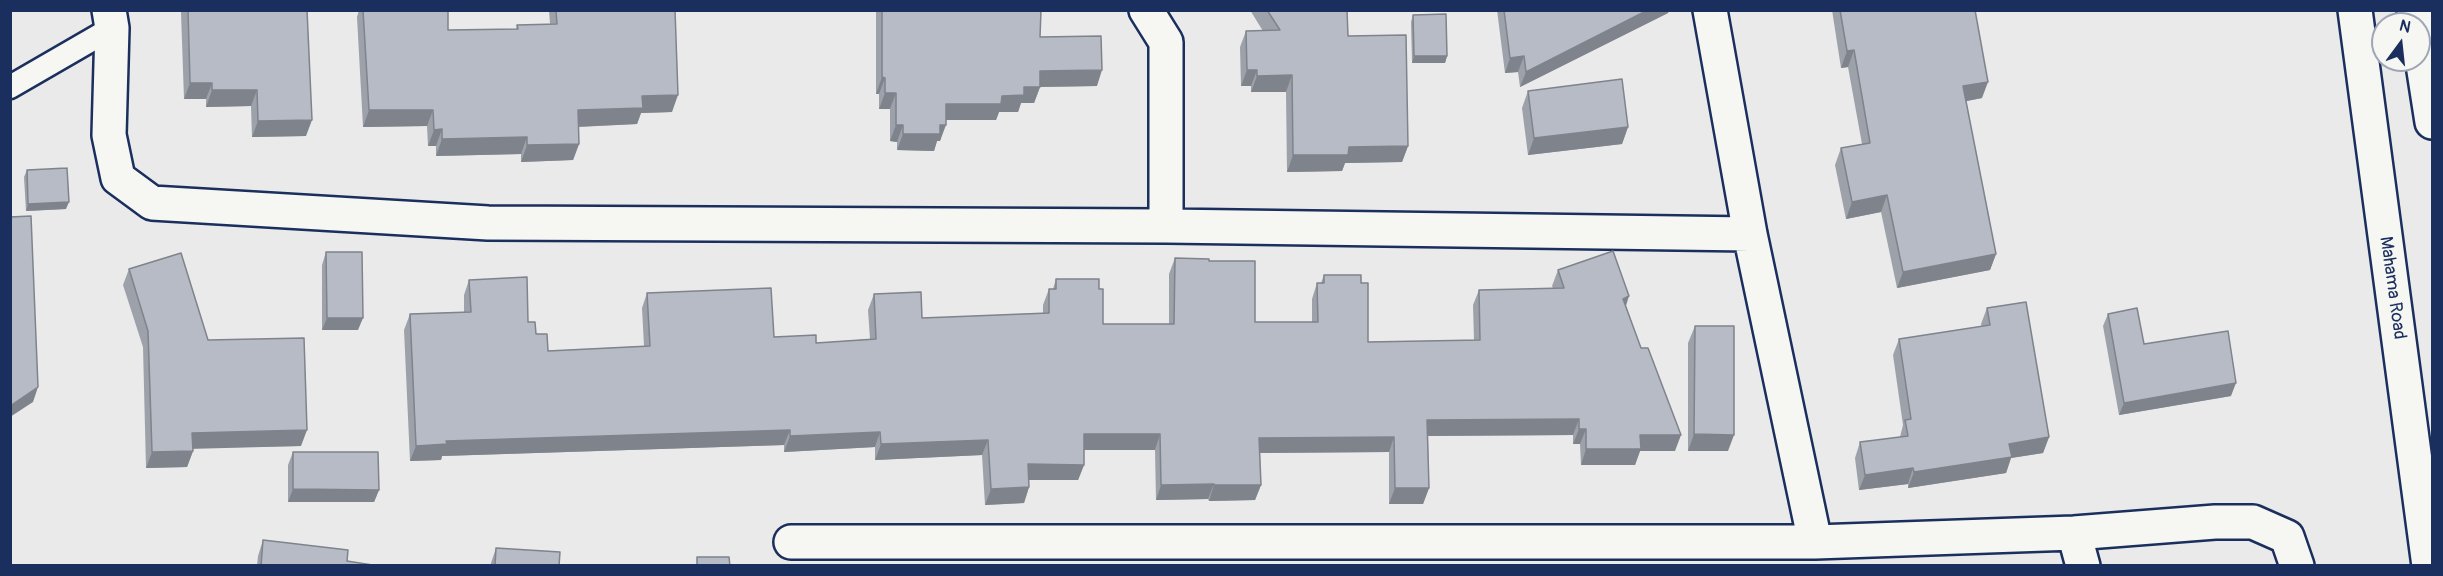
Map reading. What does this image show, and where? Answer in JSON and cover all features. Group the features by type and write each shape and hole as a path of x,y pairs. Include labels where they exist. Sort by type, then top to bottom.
{"street":[{"path":"1146,10 1166,42 1166,226"},
{"path":"1710,10 1750,234 1815,542"},
{"name":"Mahama Road","path":"2355,10 2429,566"},
{"path":"111,19 109,135 118,178 152,203 488,223 1166,226 1750,234"},
{"path":"2425,72 2433,122"},
{"path":"791,542 1815,542 2074,533 2215,522 2253,522 2287,537 2297,566"},
{"path":"2074,533 2083,566"}],"lane":[{"path":"10,87 111,19"}],"building":[{"path":"188,10 307,10 312,120 258,121 257,90 212,90 212,83 190,83"},
{"path":"363,10 448,10 448,30 518,29 517,25 557,24 556,10 675,10 678,95 642,96 643,108 578,110 579,144 527,145 527,137 442,139 442,129 434,130 433,110 369,110"},
{"path":"882,10 1041,10 1040,37 1101,36 1102,70 1040,71 1040,87 1024,87 1024,95 1002,96 1001,104 946,104 946,125 940,125 940,134 903,134 903,125 896,125 896,93 885,93 885,78 882,77"},
{"path":"1267,10 1347,10 1348,36 1406,35 1408,146 1349,147 1348,155 1293,155 1292,75 1257,76 1257,70 1247,70 1246,31 1280,30"},
{"path":"1504,10 1648,10 1526,72 1524,56 1510,58"},
{"path":"1840,10 1975,10 1988,82 1963,86 1996,254 1903,272 1887,195 1852,202 1841,148 1870,143 1854,50 1847,51"},
{"path":"1446,14 1447,56 1414,56 1413,15"},
{"path":"1622,79 1628,127 1534,138 1528,91"},
{"path":"67,168 69,202 28,204 27,170"},
{"path":"31,216 38,387 10,406 10,217"},
{"path":"1613,251 1629,296 1623,299 1641,348 1648,348 1681,435 1640,435 1641,449 1586,449 1586,429 1579,429 1579,419 1427,420 1429,488 1395,488 1394,437 1259,438 1261,485 1161,485 1160,434 1084,434 1084,465 1028,464 1029,487 991,489 988,440 881,444 880,432 790,436 790,430 446,441 447,444 416,446 410,314 471,312 469,280 527,277 528,322 535,322 536,334 547,334 548,351 650,346 647,293 771,288 774,337 816,335 816,343 876,339 874,294 921,292 922,318 1049,313 1049,289 1056,289 1056,279 1099,279 1099,289 1103,289 1103,324 1174,324 1175,258 1255,261 1255,322 1318,322 1317,283 1324,283 1324,275 1361,275 1361,283 1368,283 1368,342 1480,340 1479,290 1564,288 1558,270"},
{"path":"326,252 362,252 363,318 327,318"},
{"path":"181,253 208,340 304,338 307,430 192,433 193,451 152,452 148,331 129,269"},
{"path":"2026,302 2049,437 2009,444 2012,457 1914,472 1913,468 1865,475 1860,442 1908,436 1905,420 1911,419 1899,339 1990,325 1987,308"},
{"path":"2137,308 2144,344 2228,331 2236,383 2124,403 2108,314"},
{"path":"1695,326 1734,326 1734,435 1694,434"},
{"path":"293,452 378,452 379,490 293,489"},
{"path":"263,540 348,550 347,561 379,566 261,566"},
{"path":"496,548 560,552 559,566 495,566"},
{"path":"697,557 729,557 730,566 697,566"}]}
